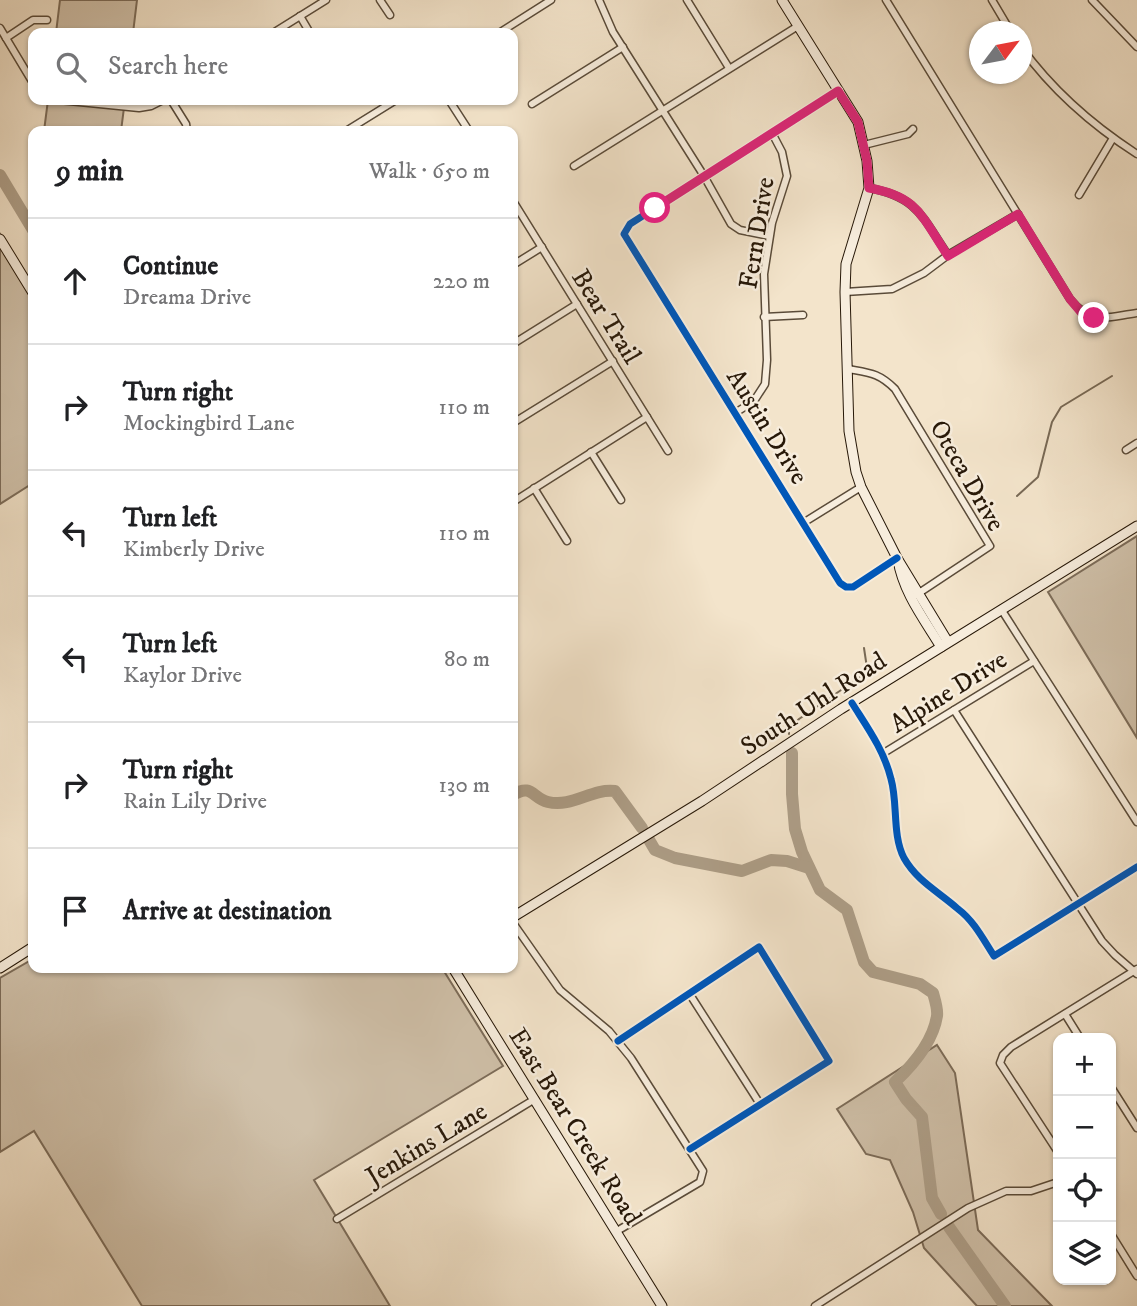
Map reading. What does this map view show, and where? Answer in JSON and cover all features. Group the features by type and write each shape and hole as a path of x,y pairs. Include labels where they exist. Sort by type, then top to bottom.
{"main road":[{"path":"782,0 858,122 864,145 869,188 846,264 849,431 861,487 915,596 945,644"},
{"path":"0,239 28,285"},
{"name":"South Uhl Road","path":"518,914 1137,526"},
{"path":"0,968 28,950"},
{"name":"East Bear Creek Road","path":"456,973 663,1306"}],"street":[{"path":"281,28 326,0"},
{"path":"380,0 390,15"},
{"path":"507,28 551,0"},
{"path":"599,0 623,47 731,224 740,230 769,236"},
{"path":"687,0 729,68"},
{"path":"886,0 1070,299 1081,312 1094,318 1137,313"},
{"path":"992,0 1004,21"},
{"path":"1092,0 1137,47"},
{"path":"300,16 307,28"},
{"path":"6,38 33,20 47,20"},
{"path":"575,166 798,26"},
{"path":"0,28 28,75"},
{"path":"532,104 623,47"},
{"path":"1032,60 1058,92 1113,138 1137,154"},
{"path":"704,176 838,91"},
{"path":"110,105 139,108 148,105"},
{"path":"174,105 186,126"},
{"path":"353,126 388,105"},
{"path":"452,105 466,126"},
{"path":"864,145 908,134 913,129"},
{"name":"Fern Drive","path":"736,413 754,401 765,384 764,274 769,236 787,176 782,152 772,133"},
{"path":"1079,195 1113,138"},
{"name":"Austin Drive","path":"704,176 630,224 624,234 841,583 846,587 853,587 897,558"},
{"path":"869,188 891,192 910,203 948,256"},
{"name":"Bear Trail","path":"518,209 668,452"},
{"path":"845,292 892,289 924,273 1018,214"},
{"path":"518,262 542,247"},
{"path":"518,341 577,304"},
{"path":"764,317 803,315"},
{"path":"518,420 613,361"},
{"name":"Oteca Drive","path":"848,369 875,373 895,389 990,546 915,596"},
{"path":"518,497 647,417"},
{"path":"1126,450 1137,443"},
{"path":"592,452 621,500"},
{"path":"803,523 861,487"},
{"path":"534,488 567,541"},
{"path":"1001,609 1137,822"},
{"name":"Alpine Drive","path":"882,754 1034,661"},
{"path":"852,703 882,754 892,780 903,856 918,878 959,909 974,925 994,956 1137,867"},
{"path":"954,710 1102,941 1136,971 1011,1047 1003,1055 1000,1063 1053,1144"},
{"path":"518,930 561,990 618,1041 703,1171 700,1182 617,1231"},
{"path":"618,1041 759,947 829,1061 690,1149"},
{"path":"690,993 760,1104"},
{"path":"1065,1014 1077,1033"},
{"path":"1116,1095 1137,1128"},
{"name":"Jenkins Lane","path":"337,1219 535,1099"},
{"path":"814,1306 968,1208 1006,1191 1031,1191 1053,1184"},
{"path":"1116,1242 1137,1276"}],"shaded area":[{"path":"60,0 137,0 134,28 57,28"},
{"path":"47,105 124,105 122,126 45,126"},
{"path":"0,234 28,279 28,486 0,504"},
{"path":"1137,536 1137,738 1048,592"},
{"path":"28,962 28,973 445,973 503,1066 314,1180 390,1306 142,1306 34,1131 0,1152 0,978"},
{"path":"937,1045 955,1073 978,1230 1052,1306 977,1306 924,1248 913,1212 890,1160 866,1154 837,1109"}],"waterway":[{"path":"0,175 28,222"},
{"path":"1017,496 1038,477 1052,422 1061,407 1112,376"},
{"path":"789,734 789,730 799,719 860,677 867,668 864,648"},
{"path":"792,753 795,829 802,852 820,890 847,910 864,962 873,972 920,984 933,993 937,1013 935,1026 915,1061 895,1082 922,1117 932,1198 941,1214"},
{"path":"518,792 528,791 543,800 557,803 598,792 615,791 642,828"},
{"path":"648,838 655,850 675,858 742,871 771,860 787,861 809,868"},
{"path":"949,1227 1005,1306"}],"cycle path":[{"path":"838,91 630,224 624,234 840,583 853,587 897,558"},
{"path":"852,703 888,768 893,788 898,839 904,858 922,880 969,919 994,956 1137,867"},
{"path":"618,1041 759,947 829,1061 690,1149"}],"route":[{"path":"655,208 838,91 858,122 867,161 869,188 891,192 916,208 948,256 1018,214 1070,299 1081,312 1094,318"}]}
